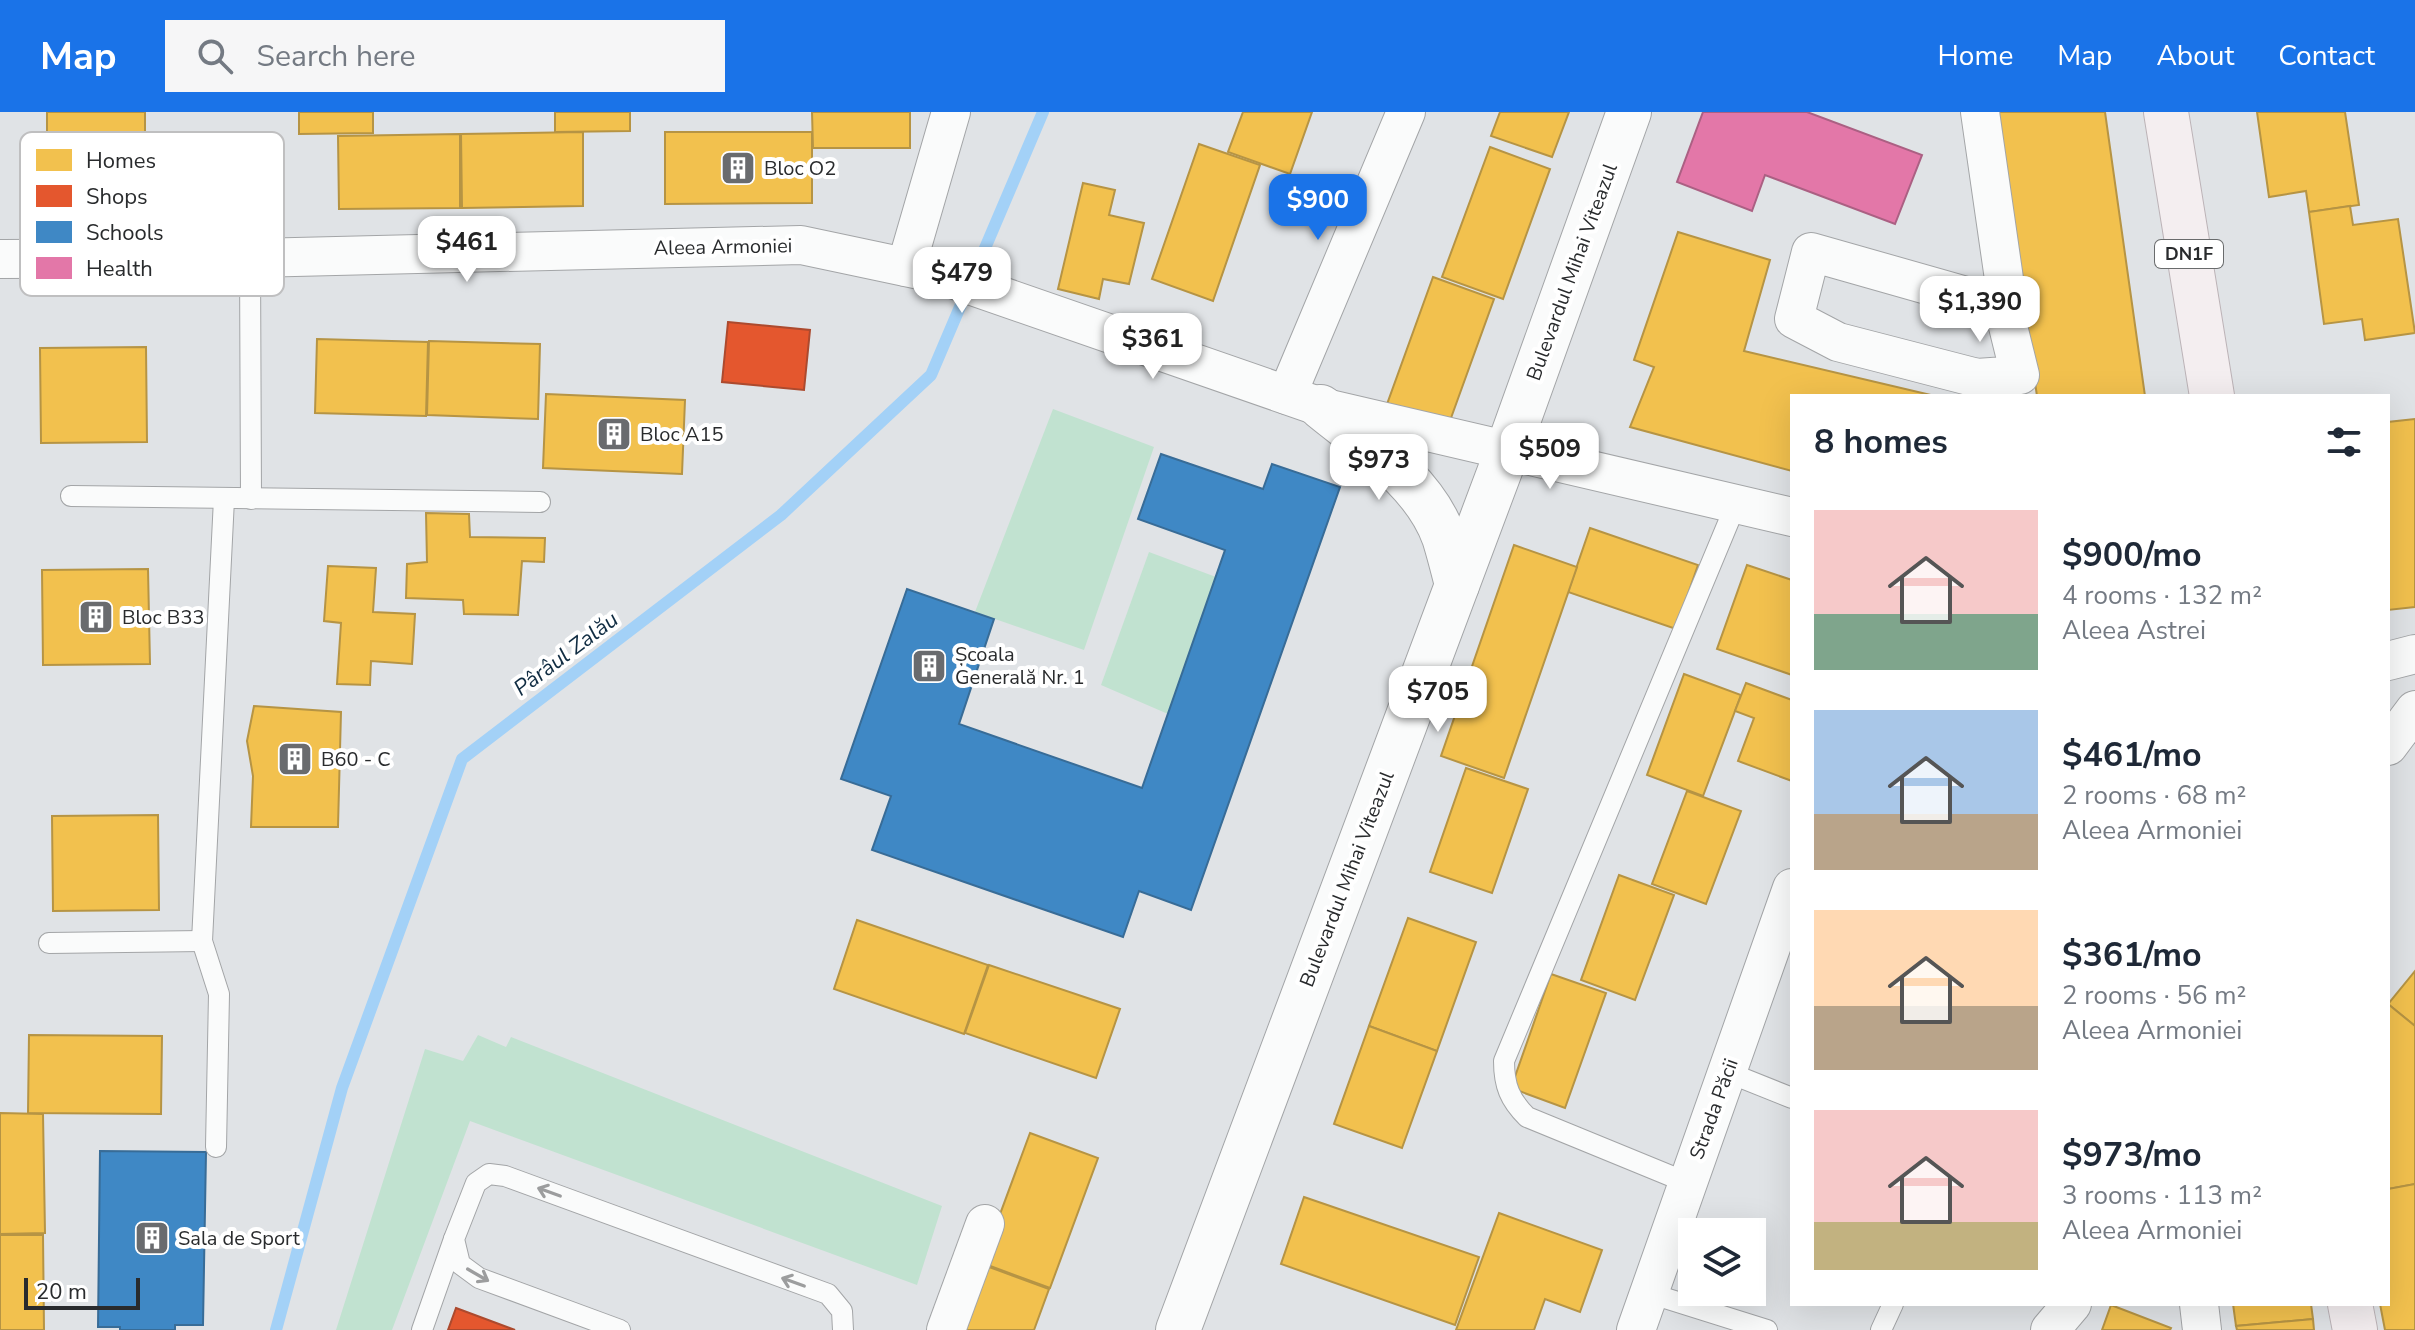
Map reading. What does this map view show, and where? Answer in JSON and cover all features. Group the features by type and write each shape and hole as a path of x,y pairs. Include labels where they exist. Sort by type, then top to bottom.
{"main road":[{"name":"Bulevardul Mihai Viteazul","path":"1178,1330 1508,449 1629,112"},
{"name":"DN1F","path":"2166,112 2212,394"},
{"path":"1304,401 1381,455 1420,496 1443,535 1457,585"},
{"path":"2350,1306 2355,1330"}],"street":[{"path":"922,271 951,112"},
{"path":"1304,401 1406,112"},
{"path":"1980,112 2005,286 2001,298 2020,375 1977,378 1838,342 1794,319 1811,252 1987,302 2001,298"},
{"name":"Aleea Armoniei","path":"284,257 801,245 922,271 1005,296 1304,401 1790,517"},
{"name":"Aleea Armoniei","path":"0,259 20,259"},
{"path":"2390,660 2415,654"},
{"path":"2390,743 2415,710"},
{"name":"Strada Păcii","path":"1636,1330 1790,894"},
{"path":"946,1330 985,1224"},
{"path":"2050,1330 2070,1306"},
{"path":"2199,1306 2202,1330"}],"lane":[{"path":"250,296 251,499"},
{"path":"71,496 540,502"},
{"path":"216,1147 219,994 202,941 224,499"},
{"path":"1688,1183 1542,1126 1527,1117 1508,1091 1504,1061 1736,504"},
{"path":"49,943 202,941"},
{"path":"1727,1072 1790,1097"},
{"path":"422,1330 476,1183 489,1174 505,1176 828,1294 842,1311 843,1330"},
{"path":"454,1239 460,1264 479,1278 620,1330"},
{"path":"1649,1293 1767,1330"},
{"path":"1881,1330 1892,1306"}],"green space":[{"path":"1053,409 1154,447 1084,650 975,612"},
{"path":"1149,552 1216,577 1168,714 1101,685"},
{"path":"478,1035 506,1047 511,1037 942,1206 917,1285 470,1121 392,1330 336,1330 425,1049 463,1061"}],"building: Homes":[{"path":"47,112 145,112 145,132 47,132"},
{"path":"299,112 373,112 373,133 299,134"},
{"path":"555,112 630,112 630,131 555,132"},
{"path":"812,112 910,112 910,148 813,148"},
{"path":"1243,112 1312,112 1290,174 1228,152"},
{"path":"1500,112 1569,112 1552,157 1491,136"},
{"path":"1995,112 2105,112 2145,394 2037,394"},
{"path":"2257,112 2345,112 2359,205 2309,212 2306,191 2269,197"},
{"path":"583,132 583,206 462,208 461,134"},
{"name":"Bloc O2","path":"665,132 812,132 812,203 665,204"},
{"path":"460,134 460,208 339,209 338,136"},
{"path":"1199,144 1260,165 1213,301 1152,279"},
{"path":"1490,147 1550,169 1503,299 1442,277"},
{"path":"1083,183 1115,190 1109,215 1144,223 1129,284 1103,279 1099,299 1058,289"},
{"path":"2350,206 2353,225 2398,219 2415,333 2365,340 2362,319 2324,324 2309,212"},
{"path":"1678,232 1770,260 1744,351 1927,394 1790,394 1790,470 1630,427 1654,367 1634,360"},
{"path":"1433,277 1494,299 1447,429 1386,407"},
{"path":"317,339 428,342 426,416 315,413"},
{"path":"429,341 540,344 538,419 427,415"},
{"path":"146,347 147,442 41,443 40,348"},
{"name":"Bloc A15","path":"546,394 685,400 682,474 543,468"},
{"path":"2415,419 2415,607 2390,610 2390,422"},
{"path":"426,513 469,514 470,537 545,538 544,562 522,561 518,615 464,614 463,600 406,598 407,564 427,562"},
{"path":"1590,528 1698,565 1676,629 1568,592"},
{"path":"1514,545 1577,567 1504,778 1441,756"},
{"path":"1747,565 1790,579 1790,674 1717,649"},
{"path":"328,566 376,568 373,612 415,614 412,664 371,661 370,685 337,684 341,623 324,621"},
{"name":"Bloc B33","path":"148,569 150,664 43,665 42,570"},
{"path":"1684,674 1741,695 1703,796 1647,775"},
{"path":"1746,683 1790,699 1790,780 1738,761 1754,718 1735,711"},
{"name":"B60 - C","path":"254,706 341,712 338,827 251,827 253,776 247,741"},
{"path":"1466,768 1528,789 1492,893 1430,872"},
{"path":"1687,791 1741,811 1706,904 1652,884"},
{"path":"158,815 159,910 53,911 52,816"},
{"path":"1619,875 1674,895 1635,1000 1581,980"},
{"path":"1408,918 1476,942 1437,1051 1369,1026"},
{"path":"857,920 988,965 964,1034 834,989"},
{"path":"989,965 1120,1009 1096,1078 965,1033"},
{"path":"2415,971 2415,1026 2390,1006"},
{"path":"1551,974 1606,993 1565,1108 1511,1088"},
{"path":"2390,1006 2415,1026 2415,1184 2390,1189"},
{"path":"1369,1026 1437,1051 1402,1148 1334,1124"},
{"path":"29,1035 162,1036 161,1114 28,1113"},
{"path":"0,1113 43,1114 45,1233 0,1234"},
{"path":"1030,1133 1098,1158 1050,1288 982,1263"},
{"path":"2415,1184 2415,1330 2385,1330 2380,1306 2390,1306 2390,1189"},
{"path":"1304,1197 1479,1257 1455,1325 1281,1264"},
{"path":"1499,1213 1602,1250 1580,1312 1545,1299 1534,1330 1456,1330"},
{"path":"0,1235 43,1235 44,1330 0,1330"},
{"path":"981,1264 1049,1289 1034,1330 956,1330"},
{"path":"2111,1306 2171,1328 2170,1330 2102,1330"},
{"path":"2233,1306 2311,1306 2313,1319 2236,1326"},
{"path":"2313,1319 2314,1330 2237,1330 2236,1326"}],"building: Shops":[{"path":"728,322 810,330 804,390 722,382"},
{"path":"456,1308 515,1330 448,1330"}],"building: Schools":[{"name":"Școala Generală Nr. 1","path":"1161,454 1263,489 1272,464 1340,487 1191,910 1139,891 1123,937 872,850 891,796 841,779 907,589 994,619 959,724 1142,788 1225,550 1138,519"},
{"name":"Sala de Sport","path":"100,1151 206,1152 203,1325 175,1325 175,1330 98,1327"}],"building: Health":[{"path":"1703,112 1807,112 1922,155 1895,224 1765,175 1752,211 1677,182"}],"waterway":[{"name":"Pârâul Zalău","path":"276,1330 342,1088 462,759 781,515 931,375 1043,112"}],"place":[{"name":"Bloc O2","path":"738,168"},
{"name":"Bloc A15","path":"614,434"},
{"name":"Bloc B33","path":"96,617"},
{"name":"Școala Generală Nr. 1","path":"929,666"},
{"name":"B60 - C","path":"295,759"},
{"name":"Sala de Sport","path":"152,1238"}]}
